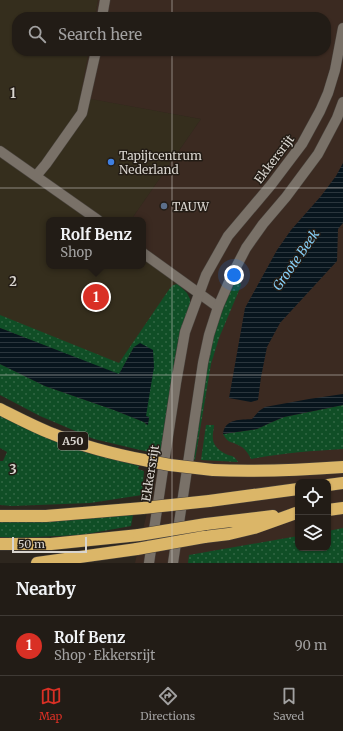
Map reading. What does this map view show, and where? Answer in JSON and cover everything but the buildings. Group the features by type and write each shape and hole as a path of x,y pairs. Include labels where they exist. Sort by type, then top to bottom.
{"highway":[{"name":"A50","path":"0,409 54,434 82,444 114,454 170,465 213,470 245,471 343,468"},
{"path":"331,485 343,483"},
{"path":"0,516 46,516 143,508 295,489"},
{"path":"331,510 343,508"},
{"path":"0,544 51,544 139,535 206,524 295,513"},
{"path":"37,563 229,534 254,528 295,514"}],"main road":[{"path":"103,12 105,0"},
{"name":"Ekkersrijt","path":"150,563 176,383 185,332 206,275 228,236 271,185 302,144 320,111 328,93 335,70 343,28"},
{"path":"36,176 82,113 95,56"},
{"path":"172,563 203,363 209,335 218,307 246,248 262,224 286,197 318,154 337,118 343,102"},
{"path":"0,151 94,217"},
{"path":"146,254 218,307"}],"shaded area":[{"path":"0,0 98,0 96,12 12,12 12,56 88,56 81,97 201,119 133,217 46,217 46,269 146,269 146,260 177,282 121,369 0,320"},
{"path":"98,0 343,0 343,563 135,563 163,446 193,295 146,260 146,217 133,217 201,119 80,97 88,56 331,56 331,12 96,12"}],"green space":[{"path":"235,278 241,284 219,338 211,364 195,460 192,459 212,336 221,308"},
{"path":"178,284 187,293 190,299 190,307 180,333 160,454 94,439 40,416 0,395 0,364 45,386 114,410 144,422 147,425 149,418 146,416 134,347 119,375 0,328 0,315 119,363 170,288 173,285"},
{"path":"343,405 343,449 308,451 251,459 244,449 228,440 223,434 257,429 284,417"},
{"path":"0,415 34,432 88,453 139,466 138,469 144,471 142,495 90,503 12,506 0,505 0,461 3,461 7,452 0,448"},
{"path":"206,425 214,425 213,442 216,446 223,452 234,457 238,462 201,460"},
{"path":"133,515 131,526 81,535 14,538 0,537 0,521"},
{"path":"343,528 343,563 188,563 189,555 295,537 295,551 331,551 331,530"}],"water":[{"name":"Groote Beek","path":"343,163 343,223 338,229 337,261 280,323 267,347 258,400 251,402 229,398 245,308 277,250 291,230 321,196 336,176"},
{"path":"0,328 119,374 134,347 140,343 153,350 154,367 146,416 149,417 148,425 114,410 45,386 0,364"},
{"path":"343,394 343,405 284,417 257,429 223,434 224,429 230,422 252,419 265,407"}],"place":[{"name":"Tapijtcentrum Nederland","path":"111,162"},
{"name":"TAUW","path":"164,206"},
{"name":"Rolf Benz","path":"96,297"}]}
